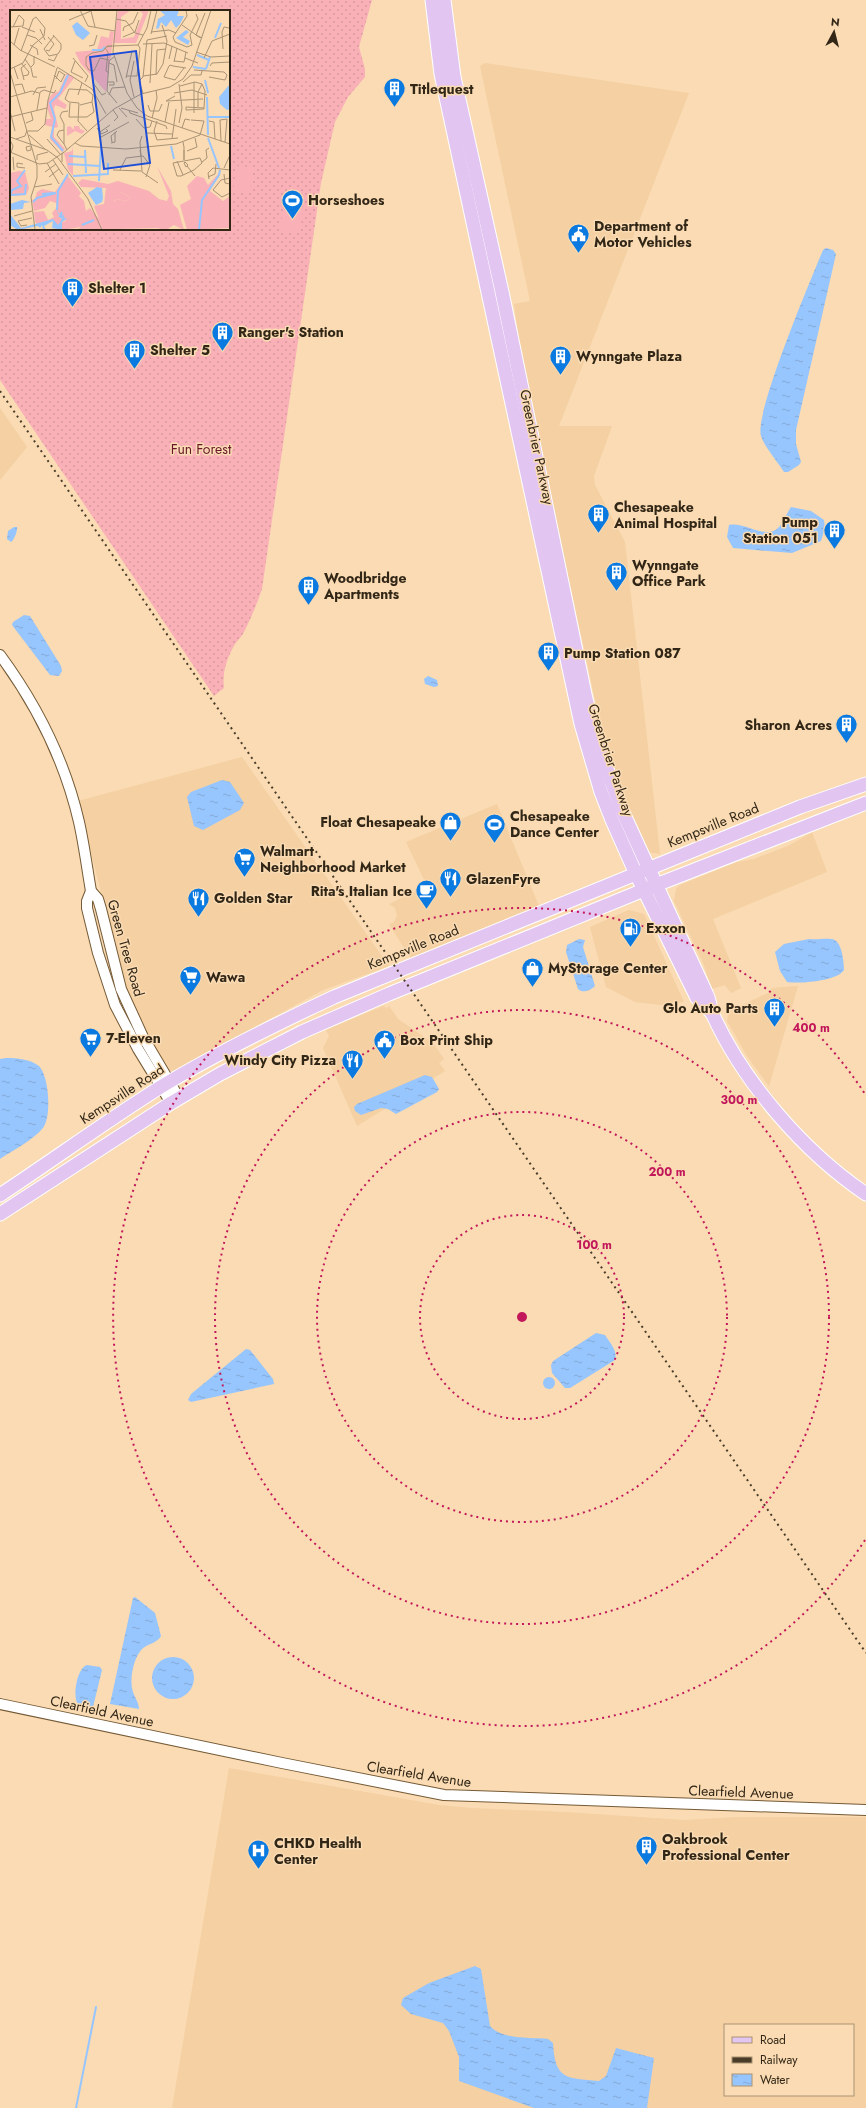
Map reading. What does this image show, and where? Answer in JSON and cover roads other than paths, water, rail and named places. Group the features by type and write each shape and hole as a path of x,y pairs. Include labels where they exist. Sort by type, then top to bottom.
{"main road":[{"name":"Greenbrier Parkway","path":"432,0 442,74 575,698 601,792 636,874 697,998 712,1013"},
{"name":"Greenbrier Parkway","path":"444,0 454,76 502,292 586,699 614,792 707,995 712,1013"},
{"name":"Kempsville Road","path":"0,1195 164,1085 232,1047 334,997 824,798 866,784"},
{"path":"0,1214 175,1101 275,1046 327,1021 656,886 866,803"},
{"path":"712,1013 740,1064 771,1105 814,1151 866,1194"}],"street":[{"name":"Green Tree Road","path":"0,655 34,706 61,765 79,821 91,891 87,901 87,908 107,986 128,1032 175,1101"},
{"name":"Clearfield Avenue","path":"0,1704 444,1795 866,1810"}],"water":[{"path":"826,248 833,250 836,254 796,430 796,444 801,462 788,472 784,472 761,436 761,423 774,375 823,250"},
{"path":"791,507 811,511 824,520 825,528 821,541 792,553 733,548 727,537 729,525 742,526 762,532 769,532 780,526"},
{"path":"14,527 17,527 17,530 11,542 7,539 8,531"},
{"path":"24,615 30,616 61,666 62,671 59,676 50,675 12,625 13,622"},
{"path":"428,676 437,680 438,686 434,687 425,684 424,679"},
{"path":"222,780 230,782 244,803 240,810 203,830 194,826 187,797 191,792"},
{"path":"579,939 585,940 583,947 595,986 585,991 578,989 566,952 567,945"},
{"path":"809,939 835,940 842,952 844,970 834,977 818,981 800,983 787,982 780,971 775,952 784,944"},
{"path":"6,1058 28,1060 39,1066 45,1078 47,1087 48,1115 46,1123 39,1133 0,1159 0,1059"},
{"path":"425,1075 432,1077 439,1089 437,1092 396,1114 388,1109 381,1108 361,1115 355,1111 354,1107 357,1104"},
{"path":"596,1333 605,1335 614,1350 616,1357 615,1360 570,1388 565,1388 552,1373 551,1365 553,1361"},
{"path":"246,1349 250,1350 273,1379 274,1384 191,1402 188,1400 191,1394"},
{"path":"549,1377 553,1379 555,1383 553,1387 549,1389 545,1387 543,1383 545,1379"},
{"path":"135,1597 155,1613 161,1636 141,1650 134,1665 131,1682 139,1709 110,1704 133,1598"},
{"path":"173,1657 188,1663 194,1678 188,1693 173,1699 158,1693 152,1678 158,1663"},
{"path":"87,1665 100,1667 102,1670 93,1707 78,1704 75,1695 78,1677 83,1667"},
{"path":"475,1966 481,1969 490,2026 502,2034 509,2036 548,2039 553,2043 556,2064 564,2075 578,2079 599,2081 606,2076 616,2048 654,2058 647,2108 534,2108 459,2081 459,2057 449,2031 443,2023 411,2014 401,2005 403,1998 429,1983"}],"waterway":[{"path":"76,2108 96,2007"}],"railway":[{"path":"0,391 866,1653"}],"place":[{"name":"Titlequest","path":"395,108"},
{"name":"Horseshoes","path":"292,220"},
{"name":"Department of Motor Vehicles","path":"579,254"},
{"name":"Shelter 1","path":"73,308"},
{"name":"Ranger's Station","path":"223,352"},
{"name":"Shelter 5","path":"135,370"},
{"name":"Wynngate Plaza","path":"561,376"},
{"name":"Chesapeake Animal Hospital","path":"599,534"},
{"name":"Pump Station 051","path":"834,550"},
{"name":"Wynngate Office Park","path":"616,592"},
{"name":"Woodbridge Apartments","path":"309,606"},
{"name":"Pump Station 087","path":"548,672"},
{"name":"Sharon Acres","path":"847,744"},
{"name":"Float Chesapeake","path":"451,842"},
{"name":"Chesapeake Dance Center","path":"495,844"},
{"name":"Walmart Neighborhood Market","path":"245,878"},
{"name":"GlazenFyre","path":"451,898"},
{"name":"Rita's Italian Ice","path":"427,910"},
{"name":"Golden Star","path":"198,918"},
{"name":"Exxon","path":"631,948"},
{"name":"MyStorage Center","path":"533,988"},
{"name":"Wawa","path":"191,996"},
{"name":"Glo Auto Parts","path":"774,1028"},
{"name":"7-Eleven","path":"91,1058"},
{"name":"Box Print Ship","path":"384,1060"},
{"name":"Windy City Pizza","path":"352,1080"},
{"name":"Oakbrook Professional Center","path":"647,1866"},
{"name":"CHKD Health Center","path":"259,1870"}],"park label":[{"name":"Fun Forest","path":"201,449"}]}
